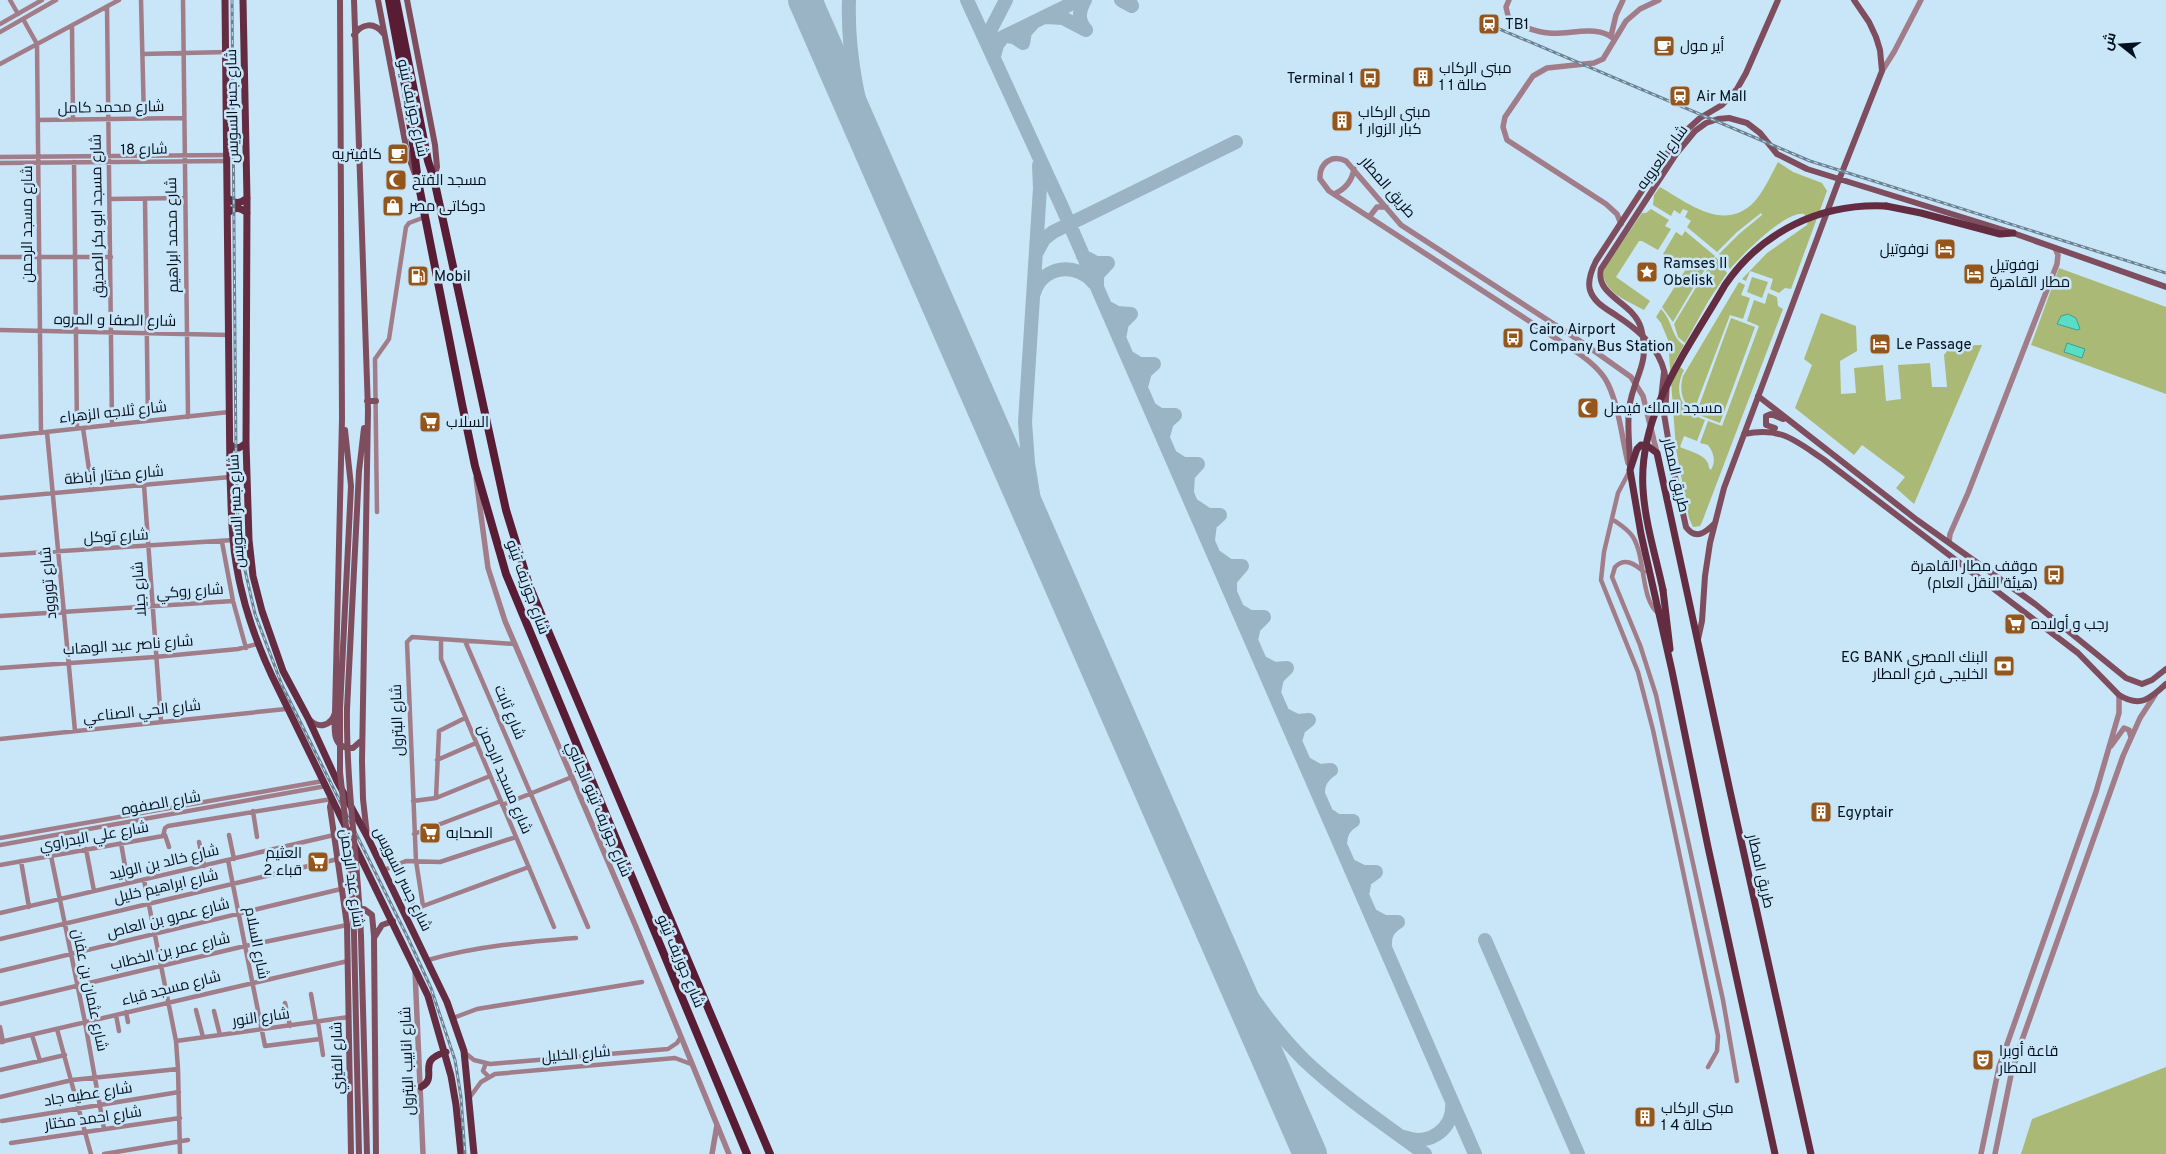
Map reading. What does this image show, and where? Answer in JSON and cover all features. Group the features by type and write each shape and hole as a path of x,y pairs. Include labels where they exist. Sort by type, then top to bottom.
{"highway":[{"path":"389,0 406,91 418,181"},
{"path":"396,0 421,125 434,179"},
{"name":"شارع جوزيف تيتو","path":"434,179 494,462 526,576 770,1154"},
{"name":"شارع جوزيف تيتو","path":"418,181 475,466 508,578 747,1154"}],"main road":[{"name":"شارع جسر السويس","path":"225,0 230,477 233,540 245,604 257,644 286,709 393,921 428,996 446,1052 456,1105 461,1154"},
{"name":"شارع جسر السويس","path":"243,0 247,198 246,462 248,540 253,576 262,611 283,671 308,718 337,781 384,870 428,960 453,1018 464,1051 470,1097 474,1154"},
{"path":"340,0 342,419 337,711 340,772 350,853 357,935 367,1154"},
{"path":"354,0 368,410 362,740 363,799 367,836"},
{"name":"شارع جوزيف تيتو","path":"378,0 407,152 418,181"},
{"name":"شارع جوزيف تيتو","path":"407,0 435,145 436,167 434,179"},
{"name":"شارع العروبه","path":"1642,334 1602,306 1590,290 1592,268 1660,163 1680,136 1700,118 1722,105 1737,89 1778,0"},
{"path":"1698,639 1715,523 1724,488 1839,180 1882,71 1880,50 1876,37 1869,22 1854,0"},
{"path":"354,35 363,26 368,25 374,25 384,33"},
{"name":"شارع العروبه","path":"1630,470 1628,419 1636,382 1644,362 1642,334 1637,318 1601,286 1599,276 1601,269 1676,154 1700,127 1718,119 1729,118 1742,121 1753,127 1772,150 1782,158 1839,180 2013,233 2166,287"},
{"path":"228,198 239,202 247,198"},
{"path":"1672,671 1663,590 1644,503 1643,473 1646,443 1660,400 1720,293 1731,277 1750,255 1790,226 1837,209 1856,206 1886,206 1921,213 2000,234 2013,233"},
{"path":"228,213 235,208 247,212"},
{"path":"1642,334 1653,346 1664,370 1667,391 1664,412 1673,468 1686,527 1691,533 1698,534 1706,531 1715,523"},
{"path":"1758,396 1949,542 2035,604 2131,680 2145,683 2166,669"},
{"path":"367,401 376,400"},
{"path":"359,1154 358,872 348,770 347,709 359,471 368,410"},
{"path":"1791,422 1771,414 1766,416 1764,420 1768,426 1783,430 1823,459 2078,653 2119,695 2131,702 2143,701 2166,684"},
{"path":"342,419 349,452 351,486 334,733 339,744 344,747 353,748 362,740"},
{"path":"1744,434 1768,431 1792,438"},
{"path":"230,444 237,449 246,443"},
{"path":"1630,470 1640,446 1646,445 1657,453"},
{"name":"طريق المطار","path":"1657,453 1811,1154"},
{"path":"230,466 236,461 246,462"},
{"name":"طريق المطار","path":"1630,470 1641,534 1775,1154"},
{"path":"1956,561 1962,559 1964,553"},
{"path":"1971,573 1979,563"},
{"path":"272,676 278,676 283,671"},
{"path":"308,718 314,724 323,725 331,721 337,711"},
{"name":"شارع عبد الرحمن","path":"332,799 330,807 347,925 348,961"},
{"path":"347,925 347,918 351,912 357,909 367,911 373,918 376,1154"},
{"path":"374,938 379,928 393,921"},
{"name":"شارع الفيزي","path":"348,961 351,1154"},
{"path":"421,1088 428,1080 429,1062 432,1057 446,1052"}],"street":[{"path":"10,0 18,14"},
{"path":"0,24 42,0"},
{"path":"0,32 56,0"},
{"path":"0,64 119,0"},
{"path":"141,0 144,119"},
{"name":"شارع محمد ابراهيم","path":"183,0 188,417"},
{"path":"1509,0 1506,7 1509,20 1535,31 1549,33 1604,33 1612,38"},
{"path":"1621,224 1617,214 1606,204 1507,140 1503,127 1508,112 1529,79 1536,73 1547,68 1598,62 1607,54 1614,22 1623,0"},
{"path":"1612,38 1630,17 1640,9 1659,0"},
{"path":"1882,71 1921,0"},
{"name":"شارع مسجد ابو بكر الصديق","path":"107,7 112,424"},
{"name":"شارع مسجد الرحمن","path":"23,18 37,44 41,433"},
{"path":"72,26 73,120"},
{"path":"143,54 227,52"},
{"name":"شارع محمد كامل","path":"39,120 184,118"},
{"name":"شارع 18","path":"0,157 109,155 228,158"},
{"name":"شارع 18","path":"0,163 109,162 184,158"},
{"name":"طريق المطار","path":"1630,470 1608,383 1592,364 1548,332 1334,194 1322,183 1320,174 1323,164 1337,158 1346,161 1398,223 1625,372 1636,382 1645,404 1657,453"},
{"path":"74,162 75,332 80,428 92,490"},
{"path":"1334,194 1343,190 1350,183 1354,169"},
{"path":"110,199 184,198"},
{"path":"145,199 148,421"},
{"path":"1370,216 1377,207 1386,208"},
{"path":"377,512 376,359 389,339 405,230 409,223 425,218"},
{"path":"1404,240 1411,232"},
{"path":"1949,542 1950,534 1968,494 2057,264 2058,255 2055,248"},
{"path":"0,257 111,257"},
{"path":"1548,332 1553,325"},
{"name":"شارع الصفا و المروه","path":"0,330 229,335"},
{"path":"1572,349 1578,340"},
{"name":"شارع ثلاجه الزهراء","path":"0,437 229,412"},
{"name":"شارع توروود","path":"47,432 75,731"},
{"name":"شارع جوزيف تيتو الجانبي","path":"475,466 478,504 488,568 497,598 729,1154"},
{"path":"1630,470 1618,492 1603,559 1602,580 1638,672 1653,730 1718,1036 1717,1051 1708,1067"},
{"name":"شارع مختار أباظة","path":"0,498 230,477"},
{"name":"شارع جيلا","path":"144,485 161,721"},
{"path":"1612,519 1632,535 1644,572 1650,606 1659,615"},
{"name":"شارع توكل","path":"0,555 148,547 233,540"},
{"path":"222,542 232,601 246,648"},
{"path":"1644,572 1634,564 1624,562 1615,567 1612,577 1645,657 1663,727 1722,1000 1737,1081"},
{"name":"شارع روكي","path":"0,616 232,601"},
{"name":"شارع البترول","path":"423,906 414,834 407,642 412,638 515,644"},
{"name":"شارع مسجد الرحمن","path":"440,640 441,659 554,927"},
{"name":"شارع ثابت","path":"466,641 588,927"},
{"name":"شارع ناصر عبد الوهاب","path":"0,668 155,657 246,648 257,644"},
{"path":"1995,1154 2015,1060 2130,737 2157,692"},
{"path":"1981,1154 1996,1079 2109,748 2119,713 2119,695"},
{"name":"شارع الحي الصناعي","path":"0,739 286,709"},
{"path":"436,798 439,731 465,718"},
{"path":"1653,730 1663,727"},
{"path":"2109,748 2124,728 2129,730 2130,737"},
{"path":"437,760 476,743"},
{"path":"413,801 436,798 490,776"},
{"path":"414,834 531,794 572,777"},
{"name":"شارع الصفوه","path":"0,838 305,784 324,783"},
{"name":"شارع الصفوه","path":"0,845 306,790 324,783"},
{"path":"305,784 306,790"},
{"path":"1666,790 1677,789"},
{"name":"شارع علي البدراوي","path":"0,866 164,835 165,828 168,826 332,799"},
{"path":"253,811 257,837"},
{"path":"164,835 168,847"},
{"path":"229,835 234,859"},
{"name":"شارع خالد بن الوليد","path":"0,913 334,835"},
{"path":"384,870 402,862 440,862 516,837"},
{"path":"199,842 204,866"},
{"path":"121,844 128,883"},
{"path":"86,850 94,892"},
{"name":"شارع عثمان بن عفان","path":"52,856 104,1129"},
{"name":"شارع ابراهيم خليل","path":"0,939 338,858"},
{"name":"شارع السلام","path":"228,860 262,1030"},
{"path":"21,862 29,906"},
{"path":"406,915 423,906 529,868"},
{"path":"144,880 176,1041 180,1154"},
{"path":"402,883 416,910"},
{"name":"شارع عمرو بن العاص","path":"0,971 341,890"},
{"name":"شارع عمر بن الخطاب","path":"0,1004 245,946 347,925"},
{"path":"428,960 452,953 492,946 576,938"},
{"name":"شارع مسجد قباء","path":"2,1042 348,961"},
{"name":"شارع انابيب البترول","path":"415,967 422,1154"},
{"path":"453,1018 477,1009 642,982"},
{"path":"311,994 322,1055"},
{"path":"285,1003 290,1026"},
{"path":"196,1010 203,1037"},
{"path":"214,1011 220,1035"},
{"path":"126,1012 128,1022"},
{"path":"116,1015 119,1031"},
{"name":"شارع النور","path":"176,1041 349,1018"},
{"path":"0,1027 2,1042"},
{"path":"58,1029 91,1154"},
{"path":"262,1030 266,1047 320,1039"},
{"path":"32,1035 40,1061"},
{"path":"667,1058 670,1054 668,1049 681,1037"},
{"name":"شارع الخليل","path":"486,1064 668,1049"},
{"path":"464,1051 474,1060 486,1064 483,1071 488,1076 478,1085 470,1097"},
{"path":"0,1070 65,1054"},
{"name":"شارع الخليل","path":"488,1076 667,1058 679,1058 692,1064"},
{"path":"0,1097 72,1080 178,1069"},
{"name":"شارع عطيه جاد","path":"2,1121 179,1092"},
{"name":"شارع احمد مختار","path":"11,1143 180,1118"},
{"path":"712,1154 717,1125"},
{"path":"104,1154 188,1140"}],"shaded area":[{"path":"1778,162 1793,172 1822,183 1827,191 1791,289 1785,288 1779,293 1770,289 1773,279 1750,271 1746,281 1742,279 1767,253 1807,225 1808,221 1804,214 1796,215 1776,226 1754,244 1730,269 1719,254 1762,215 1761,213 1737,232 1717,252 1687,227 1691,221 1685,217 1688,211 1683,209 1680,214 1674,210 1671,216 1653,205 1654,195 1660,187 1706,212 1718,215 1731,215 1742,211 1758,198"},
{"path":"1651,209 1669,220 1665,226 1671,229 1658,250 1639,241 1616,277 1650,301 1644,310 1616,294 1605,282 1604,275 1605,267 1642,213 1646,213"},
{"path":"1685,231 1715,256 1699,278 1673,322 1662,307 1686,269 1663,254 1676,232 1682,236"},
{"path":"1716,257 1727,273 1709,300 1685,343 1678,337 1674,324"},
{"path":"2059,268 2166,307 2166,394 2031,345"},
{"path":"1752,277 1768,282 1762,298 1747,292"},
{"path":"1739,282 1745,285 1741,295 1750,298 1743,319 1730,315 1693,413 1686,405 1682,396 1683,376"},
{"path":"1768,293 1777,297 1778,306 1783,309 1702,522 1700,526 1693,527 1689,518 1676,449 1668,340 1661,323 1656,317 1661,309 1677,338 1684,345 1674,363 1684,370 1679,386 1680,394 1686,407 1705,420 1697,441 1684,436 1680,447 1703,457 1711,470 1714,460 1712,451 1708,445 1700,443 1708,421 1722,426 1759,326 1747,321 1754,300 1765,304"},
{"path":"1821,313 1856,326 1857,351 1840,361 1841,394 1856,393 1854,368 1883,365 1886,401 1901,399 1898,365 1930,363 1932,387 1947,387 1944,355 1951,346 1982,345 1914,504 1896,488 1905,477 1862,445 1854,455 1795,408 1812,365 1804,359"},
{"path":"2068,314 2076,318 2080,329 2077,330 2057,324 2061,316"},
{"path":"1731,318 1755,327 1720,423 1696,414"},
{"path":"2067,343 2085,349 2082,358 2064,352"},
{"path":"2166,1067 2166,1154 2021,1154 2032,1119"}],"taxiway":[{"path":"849,0 852,63 860,105 877,166"},
{"path":"967,0 1062,207 1475,1154"},
{"path":"989,46 991,29 1006,0"},
{"path":"994,56 997,45 1003,37 1079,0"},
{"path":"1046,17 1063,18 1086,30 1080,19 1081,8 1085,0"},
{"path":"1121,0 1132,6 1129,0"},
{"path":"1006,36 1014,37 1023,43 1025,32 1033,23"},
{"path":"1037,252 1044,239 1053,232 1236,142"},
{"path":"1039,165 1040,188 1025,422 1028,463 1034,500 1050,561"},
{"path":"1083,256 1096,263 1108,263 1097,275 1097,287"},
{"path":"1034,293 1038,284 1045,277 1052,272 1061,270 1079,272 1087,276 1094,283"},
{"path":"1106,307 1117,313 1131,314 1122,323 1119,338"},
{"path":"1128,357 1139,364 1154,364 1145,372 1141,387"},
{"path":"1151,409 1160,415 1175,415 1167,422 1163,436"},
{"path":"1172,457 1183,464 1198,464 1188,475 1187,491"},
{"path":"1193,505 1208,515 1220,515 1210,524 1208,540"},
{"path":"1215,556 1229,566 1242,566 1230,580 1230,592"},
{"path":"1238,610 1250,617 1264,617 1254,627 1251,640"},
{"path":"1261,662 1274,669 1287,668 1277,678 1274,693"},
{"path":"1283,714 1297,721 1309,720 1299,728 1295,741"},
{"path":"1305,763 1319,771 1331,770 1321,780 1318,793"},
{"path":"1327,814 1337,821 1353,821 1343,830 1340,844"},
{"path":"1349,865 1363,872 1376,872 1365,880 1362,895"},
{"path":"1371,915 1384,922 1398,922 1387,932 1385,947"},
{"path":"1485,940 1578,1154"},
{"path":"1221,950 1270,1021 1304,1060 1348,1097 1425,1154"},
{"path":"1404,1137 1423,1139 1439,1133 1449,1119 1452,1111 1452,1101"}],"runway":[{"path":"805,0 1310,1154"}],"railway":[{"path":"232,0 236,454 238,524 245,570 255,614 282,685 431,988 455,1060 461,1097 465,1154"},
{"path":"1490,25 1810,161 2166,273"}],"place":[{"name":"TB1","path":"1489,24"},
{"name":"أير مول","path":"1664,46"},
{"name":"مبنى الركاب 1 صالة 1","path":"1423,77"},
{"name":"Terminal 1","path":"1370,78"},
{"name":"Air Mall","path":"1680,96"},
{"name":"مبنى الركاب 1 كبار الزوار","path":"1342,121"},
{"name":"كافيتريه","path":"398,154"},
{"name":"مسجد الفتح","path":"396,180"},
{"name":"دوكاتى مصر","path":"393,206"},
{"name":"نوفوتيل","path":"1945,249"},
{"name":"Ramses II Obelisk","path":"1647,272"},
{"name":"نوفوتيل مطار القاهرة","path":"1974,274"},
{"name":"Mobil","path":"418,276"},
{"name":"Cairo Airport Company Bus Station","path":"1513,338"},
{"name":"Le Passage","path":"1880,344"},
{"name":"مسجد الملك فيصل","path":"1588,408"},
{"name":"السلاب","path":"430,422"},
{"name":"موقف مطار القاهرة (هيئة النقل العام)","path":"2054,575"},
{"name":"رجب و أولاده","path":"2015,624"},
{"name":"EG BANK البنك المصرى الخليجى فرع المطار","path":"2004,666"},
{"name":"Egyptair","path":"1821,812"},
{"name":"الصحابه","path":"430,833"},
{"name":"العثيم 2 قباء","path":"318,862"},
{"name":"قاعة أوبرا المطار","path":"1983,1060"},
{"name":"مبنى الركاب 1 صالة 4","path":"1645,1117"}]}
